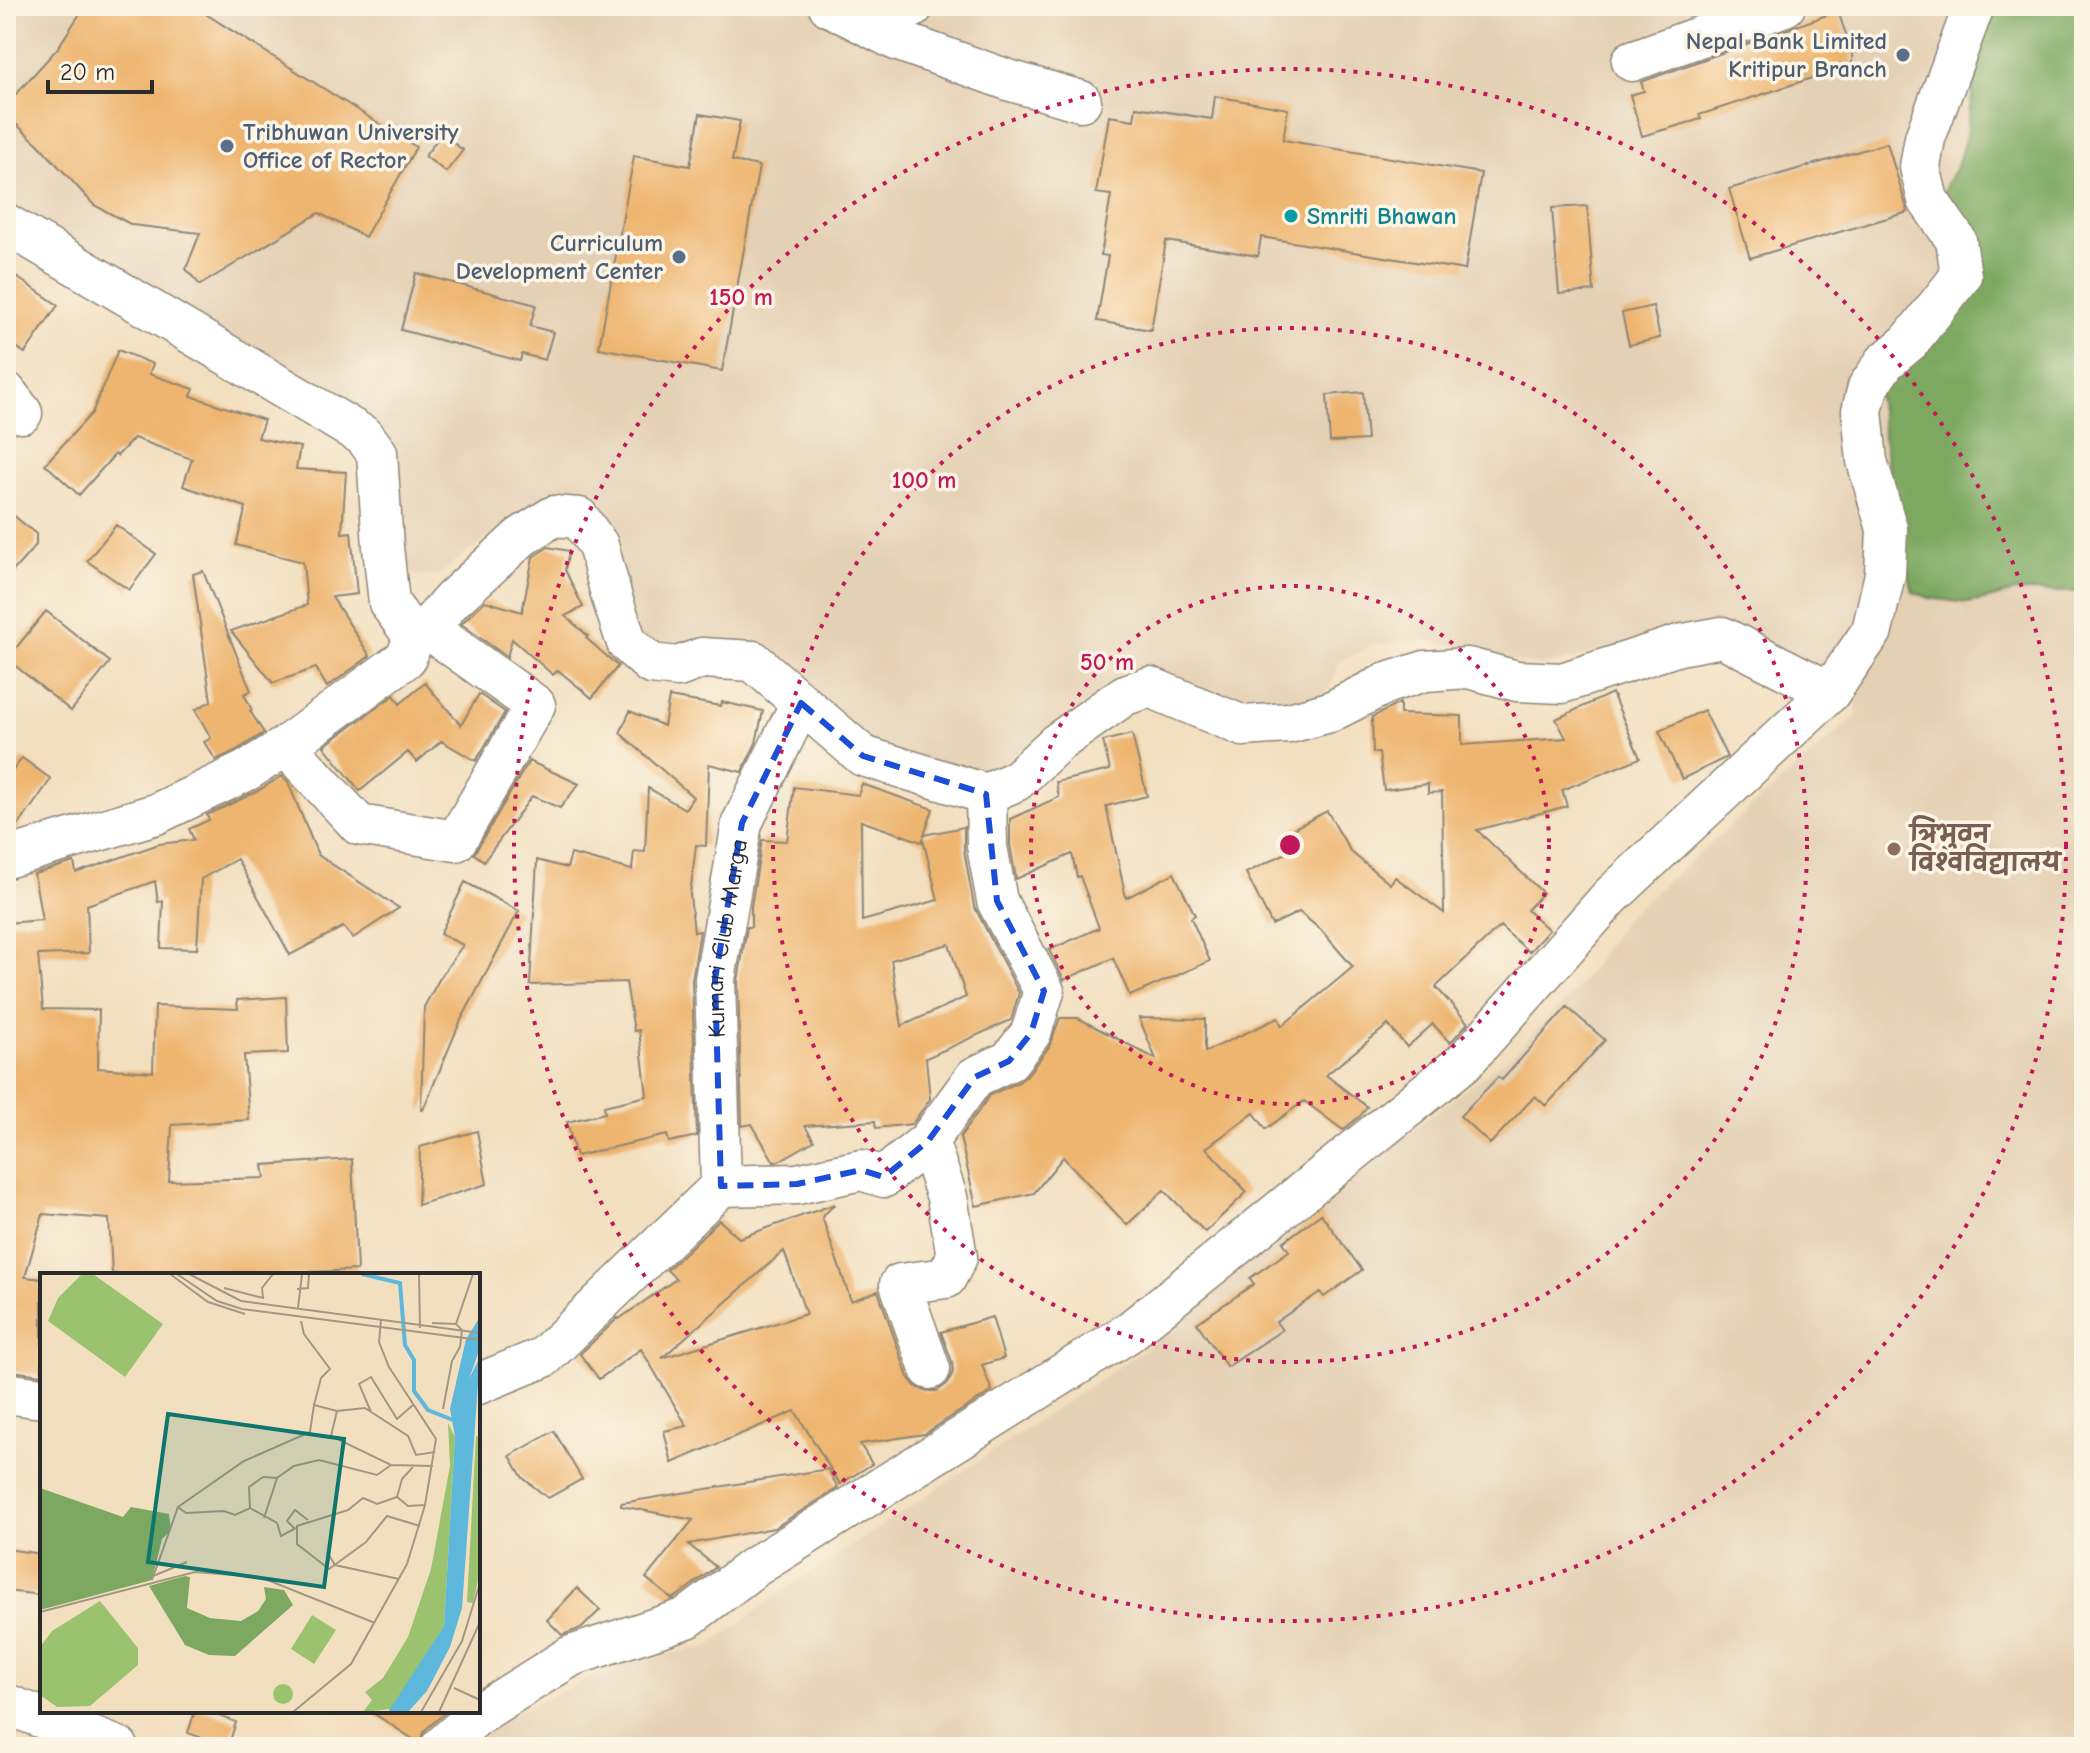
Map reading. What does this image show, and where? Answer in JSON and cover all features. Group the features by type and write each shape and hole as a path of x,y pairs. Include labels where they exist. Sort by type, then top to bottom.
{"street":[{"path":"829,6 896,40 1008,80 1081,101"},
{"path":"840,6 911,6"},
{"path":"1632,61 1785,6"},
{"path":"441,1747 477,1715 571,1656 687,1618 753,1568 1128,1333 1464,1062 1611,896 1830,692 1872,631 1885,574 1887,529 1867,461 1862,411 1868,387 1885,362 1909,342 1961,276 1956,240 1928,200 1920,167 1925,138 1974,6"},
{"path":"6,224 364,436 377,453 389,603 421,633 535,705 456,841 359,825 286,746"},
{"path":"6,858 156,814 246,771 286,746 406,658 421,633 452,600 521,537 554,516 579,518 598,545 627,643 651,664 678,667 702,658 753,661 863,756 986,794 1016,781 1057,743 1125,695 1150,687 1243,726 1289,723 1330,712 1387,683 1425,671 1468,668 1517,681 1562,683 1679,645 1722,637 1830,692"},
{"name":"Kumari Club Marga","path":"721,1186 715,979 742,823 801,703"},
{"path":"480,1383 544,1357 721,1186 797,1184 861,1170 884,1177 928,1141 975,1077 1009,1061 1031,1033 1044,991 997,901 987,846 986,794"},
{"path":"928,1141 947,1197 957,1257 946,1278 900,1284 930,1369"},
{"path":"6,1393 40,1398"},
{"path":"6,1704 118,1747"}],"highlighted area":[{"path":"801,703 863,756 986,794 997,901 1044,991 1031,1033 1009,1061 975,1077 928,1141 884,1177 861,1170 797,1184 721,1186 715,979 742,823"}],"shaded area":[{"name":"त्रिभुवन विश्वविद्यालय","path":"6,6 2084,6 2084,1747 463,1747 509,1715 621,1664 710,1646 782,1591 1174,1329 1245,1259 1342,1188 1515,1052 1578,988 1626,917 1858,714 1850,682 1643,639 1542,665 1423,640 1375,644 1340,661 1331,685 1313,708 1283,721 1161,689 991,780 901,768 747,644 676,653 640,640 581,504 562,497 530,506 436,576 414,575 402,558 389,455 6,208"}],"green space":[{"path":"1987,6 2084,6 2084,592 2018,591 1967,603 1929,598 1913,592 1899,541 1877,389 1947,305 1942,200 1965,140"}],"building":[{"name":"Tribhuwan University Office of Rector","path":"85,6 193,6 416,147 365,237 319,213 200,285 186,269 200,233 132,225 94,205 39,145 6,115 6,105 57,49"},
{"path":"1838,11 1852,53 1852,65 1699,115 1701,119 1642,136 1630,95 1644,91 1641,82"},
{"name":"Smriti Bhawan","path":"1215,96 1288,109 1283,140 1481,173 1465,270 1261,237 1258,256 1166,241 1151,330 1097,321 1108,256 1101,255 1111,195 1096,193 1109,116 1134,120 1136,107 1212,119"},
{"name":"Curriculum Development Center","path":"700,114 740,121 732,161 759,166 722,371 599,348 634,156 690,166"},
{"path":"441,134 463,150 446,172 425,156"},
{"path":"1887,143 1908,212 1750,258 1729,189"},
{"path":"1587,206 1594,291 1559,294 1552,208"},
{"path":"6,270 58,305 25,353 6,340"},
{"path":"416,273 536,305 530,326 553,332 545,360 522,354 520,361 401,330"},
{"path":"1653,306 1660,338 1629,345 1622,313"},
{"path":"118,350 153,364 149,374 194,389 191,396 264,420 258,438 300,447 296,469 346,472 342,533 351,532 357,594 332,597 370,656 327,687 316,668 273,683 231,631 307,605 303,562 236,545 246,507 183,486 192,459 134,438 117,456 115,454 79,495 45,464 92,413"},
{"path":"1363,392 1367,440 1330,442 1327,395"},
{"path":"6,509 36,534 36,545 6,579"},
{"path":"116,525 156,554 129,590 87,561"},
{"path":"548,547 569,551 565,570 583,607 565,616 618,666 592,698 558,670 553,675 512,639 507,657 461,624 485,601 522,612 533,557"},
{"path":"203,571 251,691 244,694 250,711 264,733 216,760 204,742 211,738 195,710 211,701 193,574"},
{"path":"46,611 110,662 71,711 7,659"},
{"path":"425,683 461,725 479,694 505,712 476,761 441,741 417,762 408,752 360,791 324,746 394,695 400,704"},
{"path":"1612,693 1640,758 1562,790 1567,806 1477,830 1543,893 1527,910 1549,930 1529,952 1500,926 1436,987 1468,1023 1450,1043 1433,1024 1407,1047 1388,1025 1326,1075 1367,1107 1343,1130 1304,1101 1266,1129 1254,1113 1206,1148 1247,1192 1205,1232 1164,1190 1127,1225 1063,1157 1034,1193 976,1206 960,1137 990,1095 1027,1075 1049,1047 1060,1018 1078,1018 1156,1059 1139,1018 1205,1019 1205,1052 1278,1018 1282,1026 1353,967 1321,930 1299,912 1272,925 1246,873 1296,848 1287,832 1327,811 1351,852 1390,884 1395,877 1444,913 1442,792 1428,793 1428,784 1384,790 1379,753 1373,753 1372,717 1400,703 1400,714 1462,716 1462,745 1566,738 1556,719"},
{"path":"669,697 721,706 722,702 763,711 756,743 742,772 709,764 706,846 696,845 690,895 694,932 700,931 692,980 697,1136 669,1142 667,1135 576,1156 567,1122 605,1113 604,1106 647,1096 639,1030 634,1031 626,982 530,985 537,860 567,868 571,854 632,870 634,851 645,852 648,788 685,809 693,797 620,733 630,711 664,726"},
{"path":"1704,710 1727,757 1682,779 1659,731"},
{"path":"1132,734 1147,796 1106,806 1126,898 1174,873 1195,915 1191,918 1210,961 1130,996 1113,958 1064,980 1049,950 1099,928 1080,876 1077,877 1072,854 1016,879 1010,844 1010,819 1059,797 1056,782 1110,770 1103,741"},
{"path":"22,758 51,779 14,832 6,834 6,780"},
{"path":"529,761 579,784 560,808 532,796 484,861 474,854"},
{"path":"282,776 288,782 318,855 399,908 353,938 343,927 290,955 237,859 201,879 197,949 161,948 163,901 158,902 155,881 87,905 89,953 38,955 43,1009 99,1010 98,1068 153,1072 155,1006 238,1009 237,1000 286,997 288,1053 244,1055 249,1120 172,1125 169,1181 265,1178 263,1165 352,1159 357,1270 311,1273 112,1273 109,1219 43,1214 25,1277 40,1279 40,1375 11,1371 12,1352 6,1351 6,923 42,920 34,874 74,862 76,873 159,844 194,840 189,829 209,820 207,815"},
{"path":"862,784 933,809 924,835 964,827 964,850 974,906 1019,993 1011,1020 926,1058 930,1099 912,1124 876,1128 875,1121 805,1126 814,1141 774,1162 752,1124 742,1126 738,981 747,927 751,927 751,906 762,840 787,841 794,787 858,795","holes":["861,821 922,842 923,839 938,900 862,921","949,944 966,997 902,1026 891,960"]},
{"path":"465,882 519,911 460,1022 421,1110 424,1007 463,945 440,934"},
{"path":"1567,1007 1605,1040 1546,1106 1535,1096 1490,1144 1460,1116 1498,1077 1502,1080"},
{"path":"477,1131 487,1184 418,1205 420,1147"},
{"path":"835,1204 822,1217 851,1301 878,1291 908,1377 915,1386 925,1391 937,1391 948,1383 953,1372 952,1362 941,1332 992,1317 1004,1358 982,1365 992,1391 924,1434 860,1444 872,1464 840,1484 795,1411 672,1463 664,1431 687,1426 641,1349 599,1379 580,1354 618,1318 676,1279 667,1270 719,1220 739,1238","holes":["784,1251 806,1314 662,1358"]},
{"path":"1321,1214 1362,1270 1324,1297 1320,1292 1276,1322 1282,1330 1227,1367 1197,1323 1254,1284 1250,1278 1289,1251 1283,1242"},
{"path":"554,1431 582,1479 548,1498 523,1478 510,1456"},
{"path":"828,1469 838,1488 774,1528 688,1544 716,1567 676,1597 672,1599 646,1578 693,1520 621,1506 621,1503"},
{"path":"6,1549 40,1554 40,1595 6,1591"},
{"path":"577,1588 600,1610 582,1628 562,1635 547,1620"},
{"path":"194,1713 211,1713 236,1722 228,1747 188,1733"},
{"path":"373,1713 445,1713 425,1730 419,1743"}],"place":[{"name":"Nepal Bank Limited Kritipur Branch","path":"1903,55"},
{"name":"Tribhuwan University Office of Rector","path":"227,146"},
{"name":"Smriti Bhawan","path":"1291,216"},
{"name":"Curriculum Development Center","path":"679,257"},
{"name":"त्रिभुवन विश्वविद्यालय","path":"1894,849"}]}
